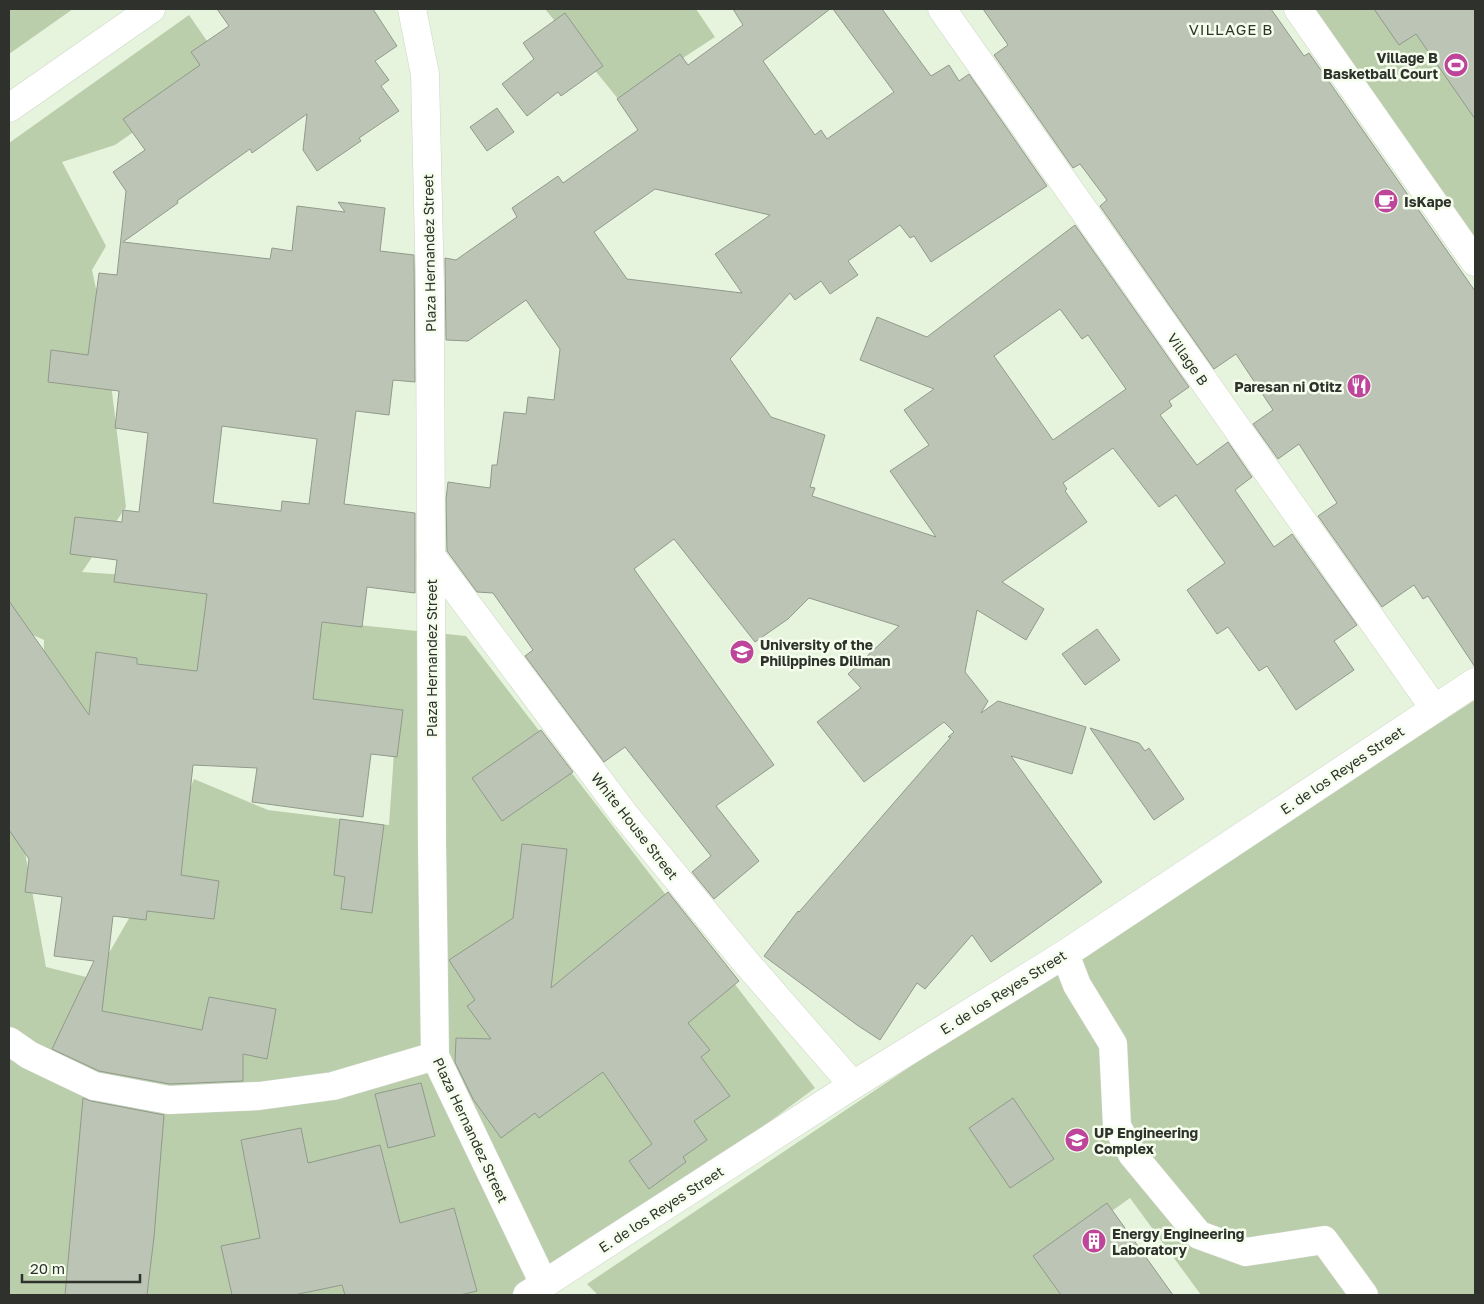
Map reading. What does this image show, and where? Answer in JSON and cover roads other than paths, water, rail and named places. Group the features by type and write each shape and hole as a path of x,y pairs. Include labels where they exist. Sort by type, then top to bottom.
{"street":[{"path":"9,108 152,9"},
{"name":"Plaza Hernandez Street","path":"412,9 425,74 430,300 432,843 436,1056 535,1290"},
{"name":"Village B","path":"942,9 1434,708"},
{"path":"1298,9 1475,262"},
{"name":"White House Street","path":"431,556 624,814 744,960 853,1085"},
{"name":"E. de los Reyes Street","path":"535,1290 853,1085 1065,954 1475,682"},
{"path":"1065,954 1077,985 1113,1044 1117,1126 1132,1154 1199,1235 1246,1252 1324,1240 1364,1295"},
{"path":"9,1041 29,1055 94,1086 169,1100 259,1096 333,1086 436,1056"}],"place":[{"name":"Village B Basketball Court","path":"1456,65"},
{"name":"IsKape","path":"1386,201"},
{"name":"Paresan ni Otitz","path":"1359,386"},
{"name":"University of the Philippines Diliman","path":"742,652"},
{"name":"UP Engineering Complex","path":"1077,1140"},
{"name":"Energy Engineering Laboratory","path":"1094,1241"}],"district":[{"name":"VILLAGE B","path":"1231,29"}]}
